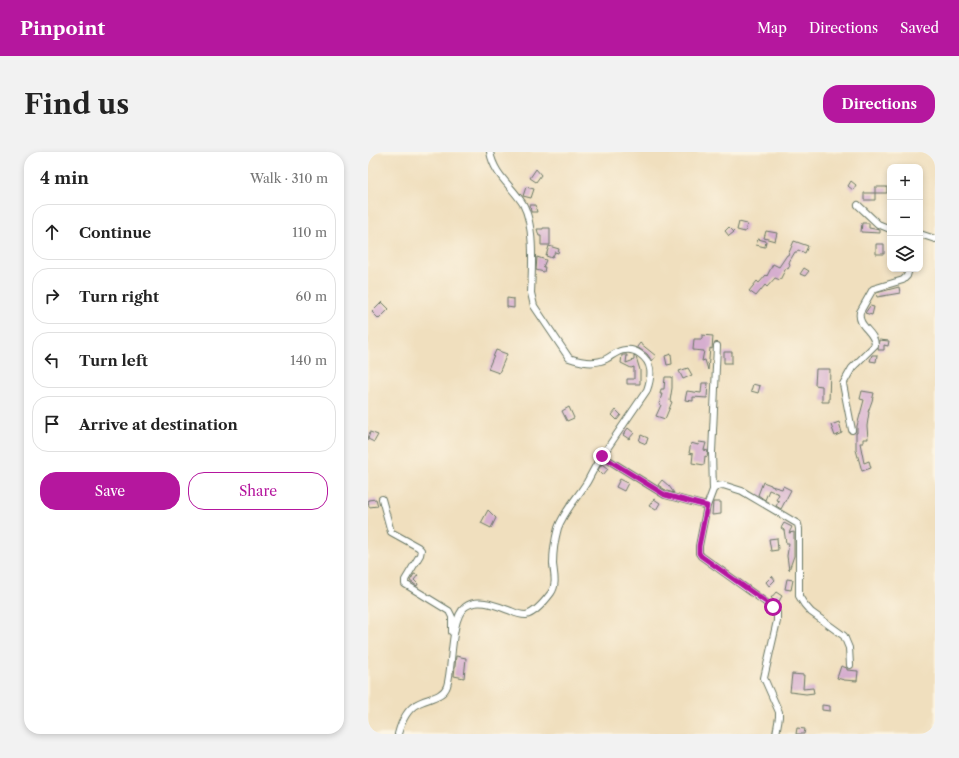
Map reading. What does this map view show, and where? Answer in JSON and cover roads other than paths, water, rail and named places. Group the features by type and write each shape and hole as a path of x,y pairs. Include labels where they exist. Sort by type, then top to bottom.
{"street":[{"path":"398,734 405,717 412,708 417,704 437,696 445,690 459,613 465,607 471,604 486,603 526,615 534,610 551,594 555,581 553,563 555,542 558,528 563,517 647,390 650,382 651,372 649,362 635,351 625,350 599,362 588,362 569,358 534,306 530,293 532,255 526,211 522,202 504,180 492,159 490,152"},
{"path":"858,205 878,224 887,228"},
{"path":"923,235 935,239"},
{"path":"852,430 843,384 852,368 875,345 874,337 861,323 859,316 860,312 873,289 903,280 908,276 909,272"},
{"path":"717,346 712,452 713,490 707,506 699,553 701,556 773,607 777,613 777,621 764,678 779,712 776,734"},
{"path":"602,456 665,495 707,506"},
{"path":"713,490 717,486 724,485 742,491 798,524 800,596 804,604 811,612 844,636 849,648 850,665"},
{"path":"382,499 391,532 421,550 420,555 405,580 406,584 451,613 451,660"}]}
